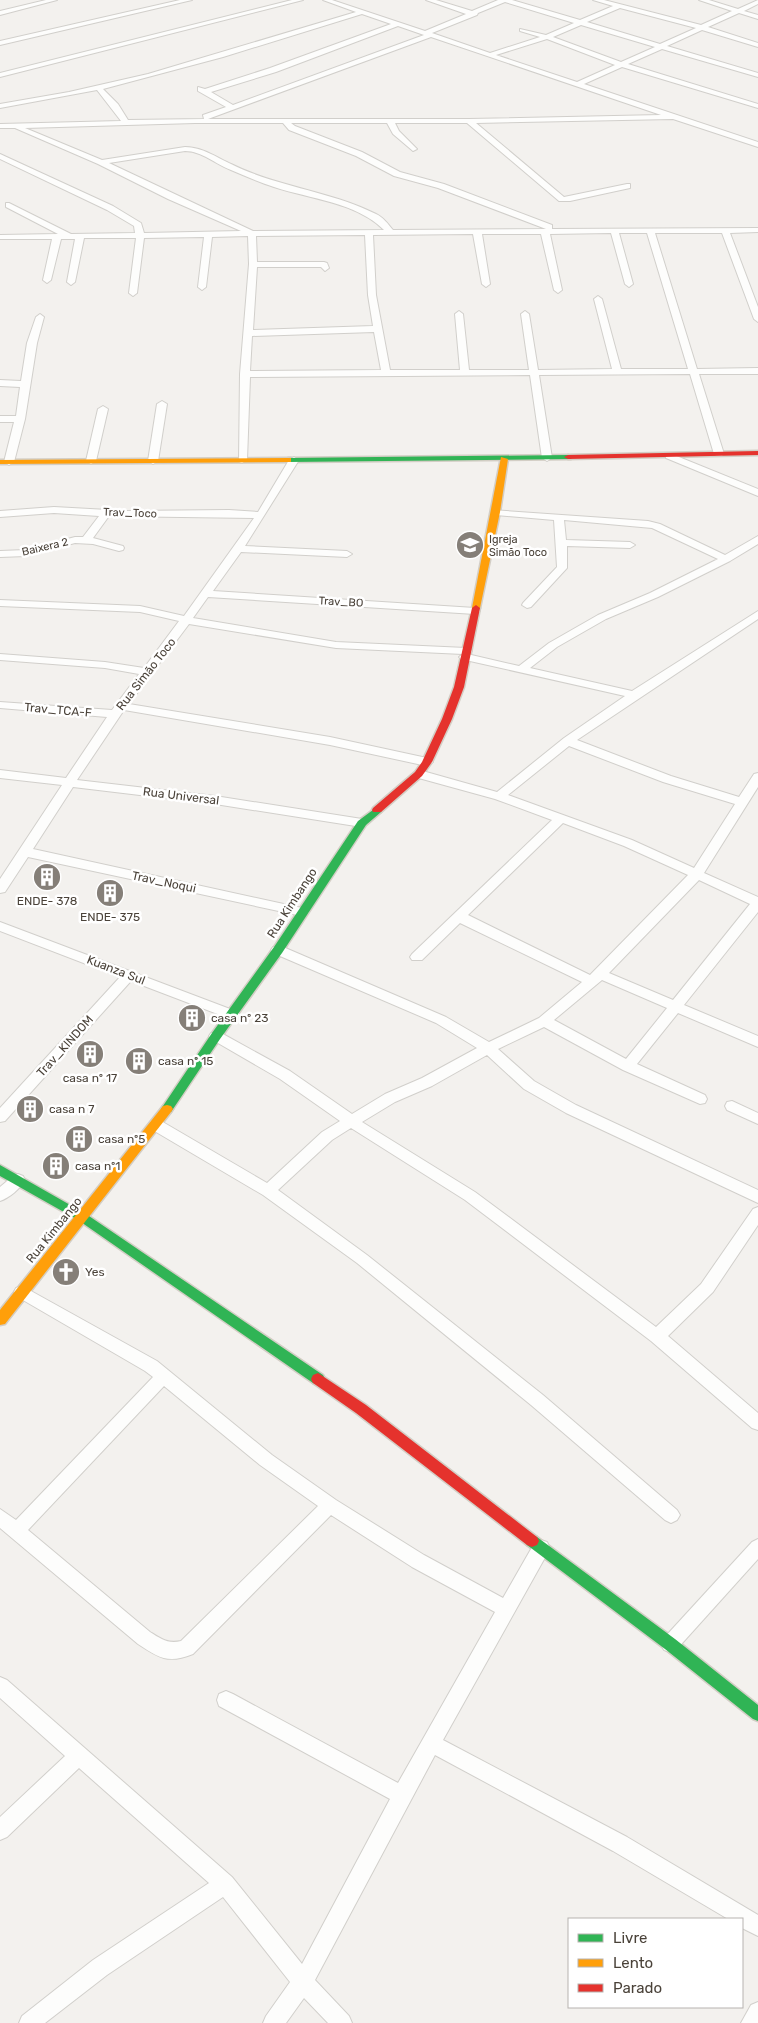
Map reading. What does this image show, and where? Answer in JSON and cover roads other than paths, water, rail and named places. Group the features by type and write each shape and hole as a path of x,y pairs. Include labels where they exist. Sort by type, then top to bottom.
{"street":[{"path":"0,13 54,0"},
{"path":"0,43 189,0"},
{"path":"0,74 300,0"},
{"path":"326,0 758,146"},
{"path":"429,0 475,14"},
{"path":"196,121 428,34 504,0 758,75"},
{"path":"596,0 622,5 758,45"},
{"path":"489,55 547,37 632,0"},
{"path":"702,0 758,17"},
{"path":"576,85 758,2"},
{"path":"0,106 98,88 217,57 360,13"},
{"path":"205,91 273,70 398,24"},
{"path":"522,30 547,37 622,65 758,106"},
{"path":"197,86 232,108"},
{"path":"98,88 115,106 126,123"},
{"path":"0,126 196,121 469,121 672,117"},
{"path":"7,119 14,126 101,162 252,234"},
{"path":"285,120 292,128 359,154 397,174 441,186 506,212 564,231"},
{"path":"390,121 396,132 413,149"},
{"path":"469,121 562,199 570,199 627,186"},
{"path":"101,162 194,149 230,167 277,185 364,211 385,224 391,232"},
{"path":"0,156 121,214 138,225 140,235 133,293"},
{"path":"10,205 69,236"},
{"path":"614,230 629,284"},
{"path":"650,230 719,454"},
{"path":"0,237 477,231 758,230"},
{"path":"477,231 486,284"},
{"path":"545,231 558,290"},
{"path":"725,231 758,319"},
{"path":"369,232 372,295 386,373"},
{"path":"242,460 245,374 253,264 252,234"},
{"path":"202,287 208,235"},
{"path":"47,280 57,236"},
{"path":"71,282 80,236"},
{"path":"253,264 324,265 325,268"},
{"path":"598,299 617,371"},
{"path":"460,314 465,372"},
{"path":"525,314 547,458"},
{"path":"40,317 32,343 20,419 5,462 504,459 758,454"},
{"path":"248,333 378,329"},
{"path":"245,374 758,371"},
{"path":"0,383 26,384"},
{"path":"153,461 162,404"},
{"path":"91,461 104,408"},
{"path":"0,419 20,419"},
{"path":"670,456 758,492"},
{"name":"Rua Kimbango","path":"0,1320 156,1125 216,1036 233,1015 278,950 362,823 419,774 428,762 456,695 496,512 504,459"},
{"name":"Rua Simão Toco","path":"0,889 26,852 68,783 118,710 188,619 238,549 294,460"},
{"name":"Trav_Toco","path":"0,514 54,510 106,513 260,515"},
{"path":"496,512 656,526 726,559"},
{"path":"86,541 106,513"},
{"path":"527,605 562,568 559,517"},
{"path":"520,670 553,645 602,617 654,595 726,559 758,539"},
{"name":"Baixera 2","path":"0,554 26,552 66,541 86,541 118,548"},
{"path":"562,543 630,545"},
{"path":"238,549 347,554"},
{"name":"Trav_BO","path":"206,594 475,611"},
{"path":"0,603 140,609 260,634 336,645 466,654 520,670 634,695"},
{"path":"499,796 568,741 634,695 758,614"},
{"path":"0,657 105,665 147,672"},
{"name":"Trav_TCA-F","path":"0,704 118,710"},
{"path":"118,710 330,741 428,762"},
{"path":"568,741 667,779 743,802"},
{"name":"Rua Universal","path":"0,774 215,800 362,823"},
{"path":"419,774 499,796 628,843 758,902 628,1066"},
{"path":"268,1191 327,1136 390,1098 427,1082 488,1048 544,1022 596,978 697,874 758,777"},
{"path":"417,957 561,818"},
{"name":"Trav_Noqui","path":"26,852 302,912"},
{"path":"460,917 596,978 675,1006 758,1042"},
{"name":"Kuanza Sul","path":"0,926 233,1015"},
{"path":"278,950 441,1020 488,1048 529,1085 572,1109 758,1196"},
{"name":"Trav_KINDOM","path":"0,1117 128,975"},
{"path":"544,1022 628,1066 700,1099"},
{"path":"216,1036 285,1075 352,1122 470,1196 657,1336 758,1423"},
{"path":"732,1106 758,1118"},
{"path":"156,1125 268,1191 362,1259 537,1400 671,1515"},
{"path":"0,1170 82,1217 361,1409 541,1548 670,1644 758,1714"},
{"path":"0,1195 18,1180"},
{"path":"657,1336 707,1288 758,1213"},
{"path":"22,1292 150,1366 266,1460 330,1505 418,1561 507,1609"},
{"path":"16,1531 164,1376"},
{"path":"0,1517 144,1638 166,1652 177,1652 187,1648 330,1505"},
{"path":"670,1644 758,1547"},
{"path":"273,2023 303,1982 431,1743 541,1548"},
{"path":"0,1686 225,1884 303,1982 342,2023"},
{"path":"226,1700 402,1796"},
{"path":"431,1743 620,1844 758,1926"},
{"path":"0,1830 79,1756"},
{"path":"29,2023 52,2002 225,1884"},
{"path":"751,2023 758,2012"}],"place":[{"name":"Igreja Simão Toco","path":"470,545"},
{"name":"ENDE- 378","path":"47,877"},
{"name":"ENDE- 375","path":"110,893"},
{"name":"casa nº 23","path":"192,1018"},
{"name":"casa nº 17","path":"90,1054"},
{"name":"casa nº 15","path":"139,1061"},
{"name":"casa n 7","path":"30,1109"},
{"name":"casa nº5","path":"79,1139"},
{"name":"casa nº1","path":"56,1166"},
{"name":"Yes","path":"66,1272"}]}
